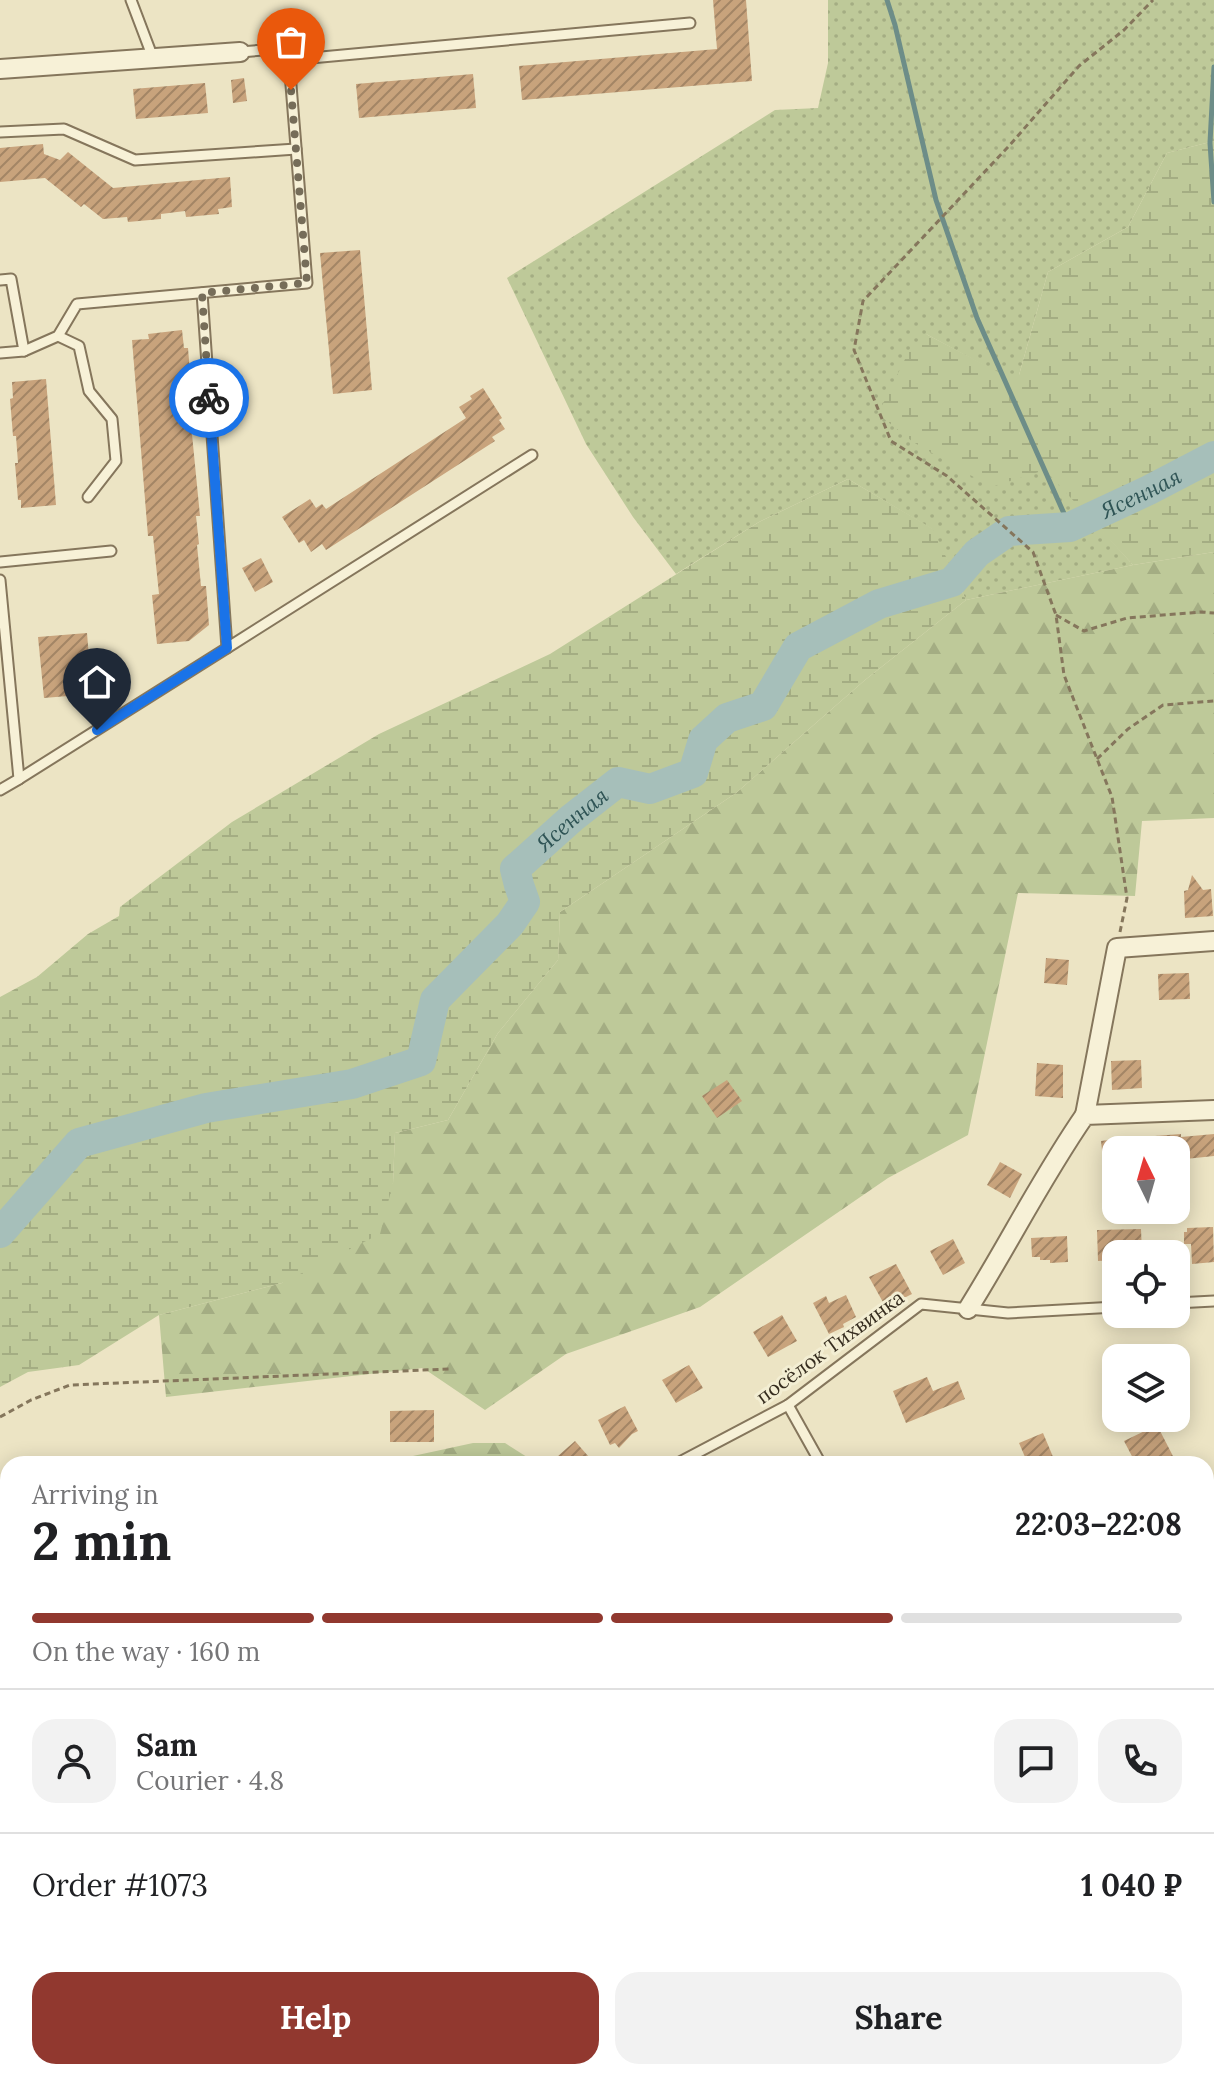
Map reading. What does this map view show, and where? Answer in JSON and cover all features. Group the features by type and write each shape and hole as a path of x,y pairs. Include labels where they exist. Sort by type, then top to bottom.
{"street":[{"path":"0,69 240,52"},
{"path":"968,1309 1085,1115 1117,948 1214,941"},
{"path":"1085,1115 1214,1110"}],"lane":[{"path":"131,0 153,58"},
{"path":"289,60 690,23"},
{"path":"0,353 24,351 58,336 77,304 307,283 288,48 240,52"},
{"path":"0,132 64,129 135,160 296,149"},
{"path":"0,280 11,279 24,351"},
{"path":"202,293 227,648"},
{"path":"58,336 79,346 89,391 112,419 116,461 88,497"},
{"path":"0,790 532,455"},
{"path":"0,562 111,551"},
{"path":"0,580 19,779"},
{"path":"1190,1302 1214,1301"},
{"name":"посёлок Тихвинка","path":"691,1456 788,1405 921,1304 1008,1313 1102,1308"},
{"path":"788,1405 817,1456"}],"path":[{"path":"1117,948 1127,898 1112,797 1064,675 1056,615 1033,552 947,476 891,441 854,350 863,301 1008,147 1079,66 1124,30 1153,0"},
{"path":"1056,615 1084,631 1127,618 1214,613"},
{"path":"1097,759 1128,729 1163,705 1214,701"},
{"path":"0,1417 31,1400 70,1385 449,1369"}],"green space":[{"path":"828,0 1214,0 1214,141 1167,153 1128,227 1048,272 1019,375 1004,376 926,334 1133,565 966,600 932,529 848,479 759,522 676,574 633,517 586,444 507,278 775,110 818,108 828,63"},
{"path":"1214,141 1214,552 1133,565 1045,470 991,487 913,442 878,414 910,349 926,334 1004,375 1019,375 1048,272 1128,227 1167,153"},
{"path":"848,479 933,529 966,600 865,680 736,793 560,912 558,960 498,1033 448,1120 395,1133 393,1183 380,1234 282,1283 159,1315 79,1365 28,1372 0,1387 0,997 37,977 88,934 119,916 120,907 232,822 379,734 550,654 759,522"},
{"path":"1214,552 1214,818 1142,821 1135,896 1018,893 968,1135 888,1178 700,1307 566,1354 485,1410 423,1368 166,1397 159,1315 282,1283 393,1183 395,1133 448,1120 498,1033 558,960 560,912 736,793 865,680 966,600 1133,565"},
{"path":"473,1443 505,1443 525,1456 413,1456"}],"building":[{"path":"713,0 746,0 752,81 522,100 519,66 717,49"},
{"path":"473,74 476,108 359,118 356,84"},
{"path":"244,78 247,101 233,103 231,80"},
{"path":"205,83 208,113 136,119 133,89"},
{"path":"43,144 44,154 60,160 68,152 113,188 230,177 232,207 218,209 219,214 186,217 185,211 161,214 161,219 128,222 127,217 103,219 84,204 81,207 45,178 0,182 0,148"},
{"path":"360,250 372,390 333,394 320,253"},
{"path":"182,330 184,348 188,348 190,373 186,373 200,516 196,516 197,545 201,586 206,586 209,625 189,641 157,644 152,595 159,594 153,536 148,536 132,340 149,339 148,334"},
{"path":"46,379 56,505 21,508 10,399 13,398 12,382"},
{"path":"483,388 502,418 499,420 505,429 492,437 495,441 326,550 322,544 311,552 304,540 299,543 282,517 310,499 316,508 322,504 326,509 466,418 459,407"},
{"path":"261,558 273,582 255,592 242,568"},
{"path":"87,633 92,694 44,698 38,637"},
{"path":"1192,875 1203,890 1211,889 1213,916 1185,918 1184,891 1188,890"},
{"path":"1046,958 1069,960 1067,985 1044,983"},
{"path":"1189,973 1190,999 1159,1000 1158,974"},
{"path":"1141,1060 1142,1088 1112,1090 1111,1061"},
{"path":"1037,1063 1063,1065 1063,1098 1035,1096"},
{"path":"727,1080 742,1101 717,1118 702,1096"},
{"path":"1214,1134 1214,1156 1190,1159 1190,1136"},
{"path":"1000,1162 1022,1174 1010,1198 987,1185"},
{"path":"1213,1227 1214,1262 1192,1264 1190,1240 1184,1240 1187,1228"},
{"path":"1141,1229 1141,1240 1102,1240 1102,1261 1098,1261 1097,1230"},
{"path":"1067,1236 1068,1262 1050,1263 1050,1260 1032,1257 1031,1238"},
{"path":"953,1239 965,1263 943,1275 930,1251"},
{"path":"896,1264 912,1294 888,1306 869,1277"},
{"path":"846,1295 856,1317 829,1334 813,1303 826,1296 829,1303"},
{"path":"782,1315 797,1341 768,1357 753,1332"},
{"path":"689,1365 703,1388 676,1403 662,1380"},
{"path":"927,1377 933,1391 958,1381 965,1399 906,1423 893,1391"},
{"path":"625,1406 638,1431 619,1448 615,1443 610,1445 598,1420"},
{"path":"434,1410 434,1442 390,1442 390,1411"},
{"path":"1143,1432 1161,1432 1173,1456 1132,1456 1124,1441"},
{"path":"1043,1433 1053,1456 1025,1456 1019,1443"},
{"path":"575,1441 588,1456 558,1456"}],"waterway":[{"path":"887,0 936,200 977,318 1070,527"},
{"path":"1214,67 1210,143 1214,202"},
{"name":"Ясенная","path":"0,1233 79,1143 206,1108 352,1084 421,1061 435,1000 510,924 525,902 515,869 618,782 650,789 693,773 703,740 727,718 763,706 798,647 879,604 952,582 977,553 1009,531 1070,527 1214,456"}],"way so far":[{"path":"209,398 202,293 307,283 291,90"}],"route":[{"path":"97,730 227,648 209,398"}]}
